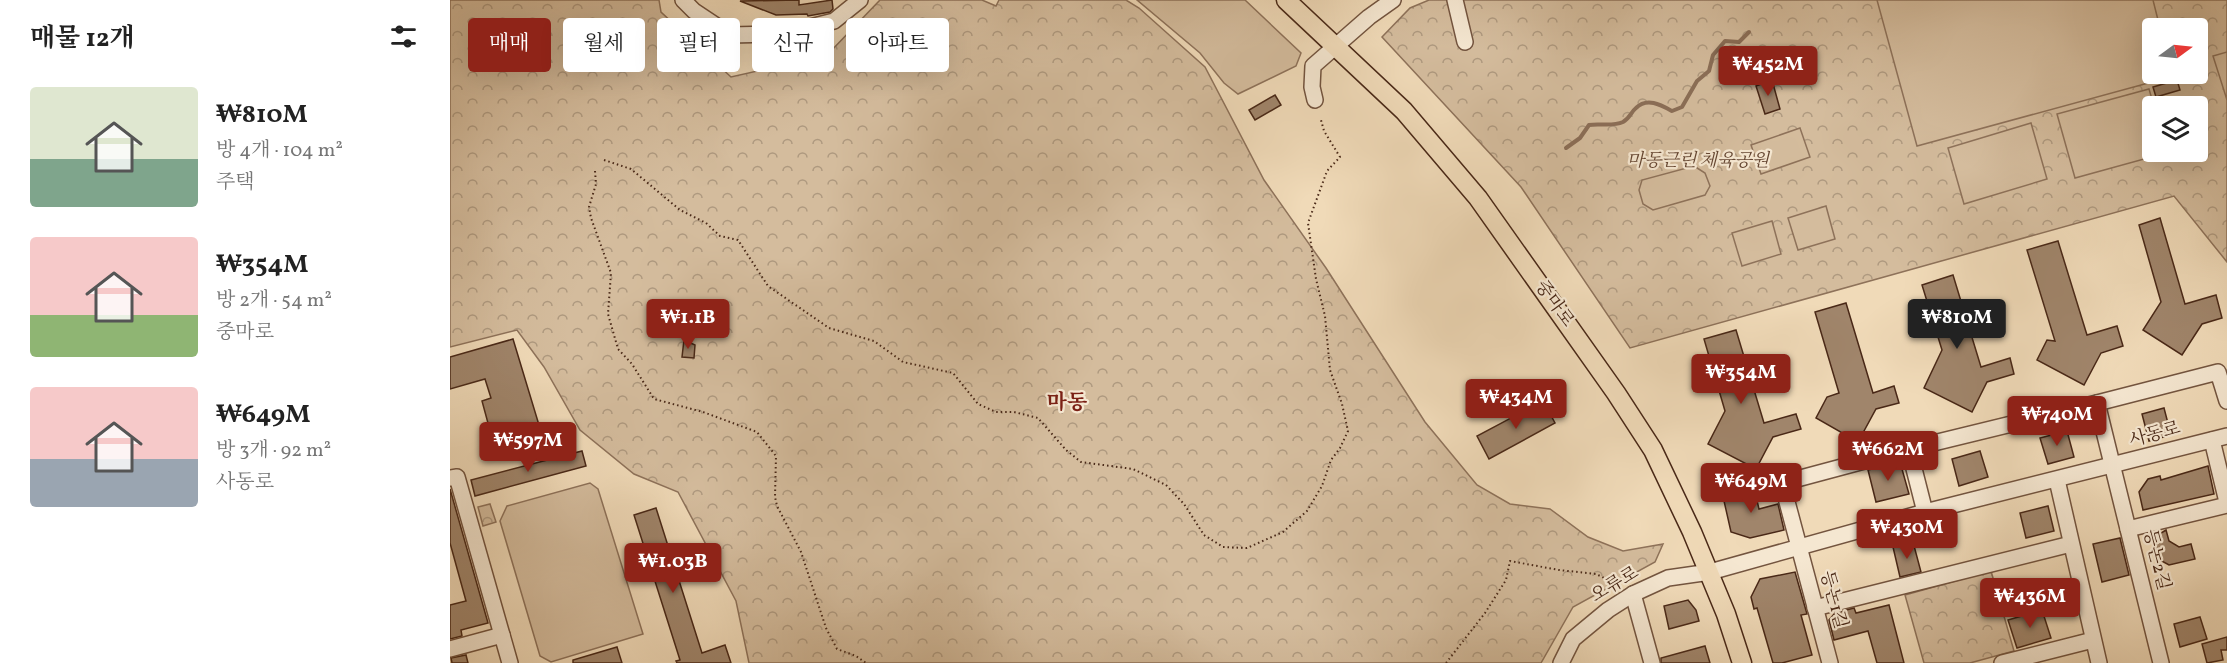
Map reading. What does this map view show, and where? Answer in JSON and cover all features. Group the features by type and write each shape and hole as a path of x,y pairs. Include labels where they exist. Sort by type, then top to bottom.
{"main road":[{"name":"중마로","path":"1286,0 1404,111 1478,198 1574,333 1653,450 1710,572 1742,663"}],"street":[{"path":"683,0 694,11 730,35 782,34 834,21 860,0"},
{"path":"1316,100 1312,87 1313,66 1369,17 1393,0"},
{"path":"1455,0 1465,42"},
{"path":"1925,512 1909,449 2223,370 2227,401"},
{"name":"등논2길","path":"2097,403 2161,663"},
{"path":"2128,530 2227,504 2220,438"},
{"name":"사동로","path":"1710,572 1925,512 2113,467 2220,438"},
{"name":"등논1길","path":"1830,663 1782,483 1909,449"},
{"path":"450,478 457,477 510,663"},
{"path":"2057,480 2099,663"},
{"path":"1815,608 2071,544"},
{"name":"오류로","path":"1561,663 1573,639 1608,610 1633,594 1668,578 1710,572"},
{"path":"1633,594 1652,663"},
{"path":"450,649 502,635"},
{"path":"2002,663 2093,640"}],"path":[{"path":"604,160 631,169 680,210 706,223 720,236 738,240 768,286 829,328 874,341 903,362 952,373 978,404 996,412 1014,412 1038,418 1066,450 1081,462 1133,469 1166,485 1184,504 1204,535 1223,547 1247,548 1282,532 1307,511 1322,486 1330,460 1340,448 1348,431 1342,404 1330,370 1325,316 1310,244 1308,223 1327,171 1340,156 1324,131 1321,120"},
{"path":"595,171 597,184 590,207 591,218 611,273 608,314 618,349 632,364 654,399 703,412 757,432 776,456 775,497 777,506 801,552 826,628 837,649 856,656 866,663"},
{"path":"1446,663 1485,613 1506,580 1510,561 1596,574 1633,594"}],"green space":[{"path":"450,0 659,0 661,12 667,18 657,18 657,72 726,72 731,77 753,72 834,72 834,48 846,35 846,72 949,72 949,18 863,18 880,0 982,0 996,6 999,0 1126,0 1139,8 1205,67 1264,180 1326,268 1425,422 1477,485 1510,504 1550,509 1588,537 1623,551 1663,544 1655,562 1573,607 1541,663 749,663 736,601 678,492 634,474 580,430 544,367 517,330 450,347"},
{"path":"1137,0 1245,0 1301,53 1296,66 1238,94 1224,83 1200,53"},
{"name":"마동근린 체육공원","path":"1429,0 2227,0 2227,262 2174,196 1630,348 1521,187 1382,37 1410,8"},
{"path":"1877,0 2153,0 2158,18 2142,18 2142,84 2145,84 1917,146"},
{"path":"2227,52 2227,100 2213,56"},
{"path":"2149,89 2151,96 2142,96 2142,160 2075,178 2057,114"},
{"path":"2031,123 2047,179 1964,204 1948,148"},
{"path":"1800,128 1810,157 1761,174 1751,145"},
{"path":"1694,166 1705,173 1710,186 1705,195 1653,210 1643,204 1639,190 1642,180"},
{"path":"1826,206 1835,239 1798,250 1788,218"},
{"path":"1772,221 1781,254 1742,266 1732,233"},
{"path":"590,483 598,489 643,634 551,662 540,656 500,521 507,506"},
{"path":"490,504 496,522 483,526 478,507"},
{"path":"1991,571 2014,651 1970,663 1924,663 1905,595"}],"building":[{"path":"799,0 799,5 832,0 833,9 830,12 808,16 807,14 776,15 740,1"},
{"path":"1772,80 1780,109 1765,114 1756,86"},
{"path":"2178,84 2180,90 2156,96 2153,87"},
{"path":"1275,95 1281,105 1255,120 1249,110"},
{"path":"2160,218 2185,304 2216,295 2222,318 2202,324 2182,355 2143,330 2161,302 2139,225"},
{"path":"2058,241 2087,335 2117,326 2123,346 2101,353 2084,385 2037,360 2047,340 2055,341 2027,250"},
{"path":"1953,275 1981,367 2010,358 2014,374 1987,382 1972,412 1924,388 1942,350 1922,285"},
{"path":"1846,303 1873,393 1894,386 1899,403 1876,409 1858,442 1816,418 1827,397 1839,393 1815,312"},
{"path":"1736,330 1764,423 1796,414 1801,429 1773,437 1756,469 1708,444 1725,411 1704,339"},
{"path":"513,339 542,435 495,449 482,401 491,398 485,379 450,389 450,357"},
{"path":"684,340 695,345 694,358 682,357"},
{"path":"1543,401 1555,423 1489,459 1477,436"},
{"path":"2164,408 2171,435 2149,441 2142,414"},
{"path":"2067,431 2074,457 2048,464 2040,438"},
{"path":"582,451 586,466 475,496 471,480"},
{"path":"1980,451 1988,477 1959,486 1952,459"},
{"path":"1900,462 1909,494 1876,502 1868,470"},
{"path":"2208,466 2214,494 2143,510 2139,492 2148,479 2160,476 2161,480"},
{"path":"1753,484 1759,509 1778,504 1784,530 1750,538 1731,532 1722,492"},
{"path":"450,489 488,623 461,630 462,636 450,639 450,605 466,601 450,543"},
{"path":"2048,506 2054,531 2026,538 2020,513"},
{"path":"656,508 702,653 725,645 731,663 677,663 676,661 680,660 634,515"},
{"path":"2166,530 2169,541 2179,547 2191,544 2195,559 2169,565 2158,559 2153,538"},
{"path":"2120,538 2129,575 2102,582 2093,544"},
{"path":"1913,542 1921,572 1900,577 1893,547"},
{"path":"1795,572 1807,614 1801,615 1812,655 1782,663 1773,663 1757,608 1754,609 1751,597 1760,579"},
{"path":"1688,600 1696,610 1699,621 1669,629 1664,606"},
{"path":"1889,605 1904,663 1877,663 1868,631 1834,640 1829,620 1835,613 1854,608 1856,613"},
{"path":"2042,610 2051,638 2017,648 2008,620"},
{"path":"2200,617 2207,639 2180,647 2174,624"},
{"path":"2227,637 2227,650 2221,650 2223,660 2207,663 2202,644"},
{"path":"1705,646 1710,663 1661,663 1661,658"},
{"path":"617,647 622,663 573,663 573,660"},
{"path":"466,655 468,663 452,663 451,658"}],"waterway":[{"path":"1566,148 1580,138 1589,125 1623,122 1636,108 1645,103 1654,103 1672,111 1682,107 1697,81 1709,71 1713,55 1725,41 1739,42 1749,32"}],"district":[{"name":"마동","path":"1067,403"}]}
